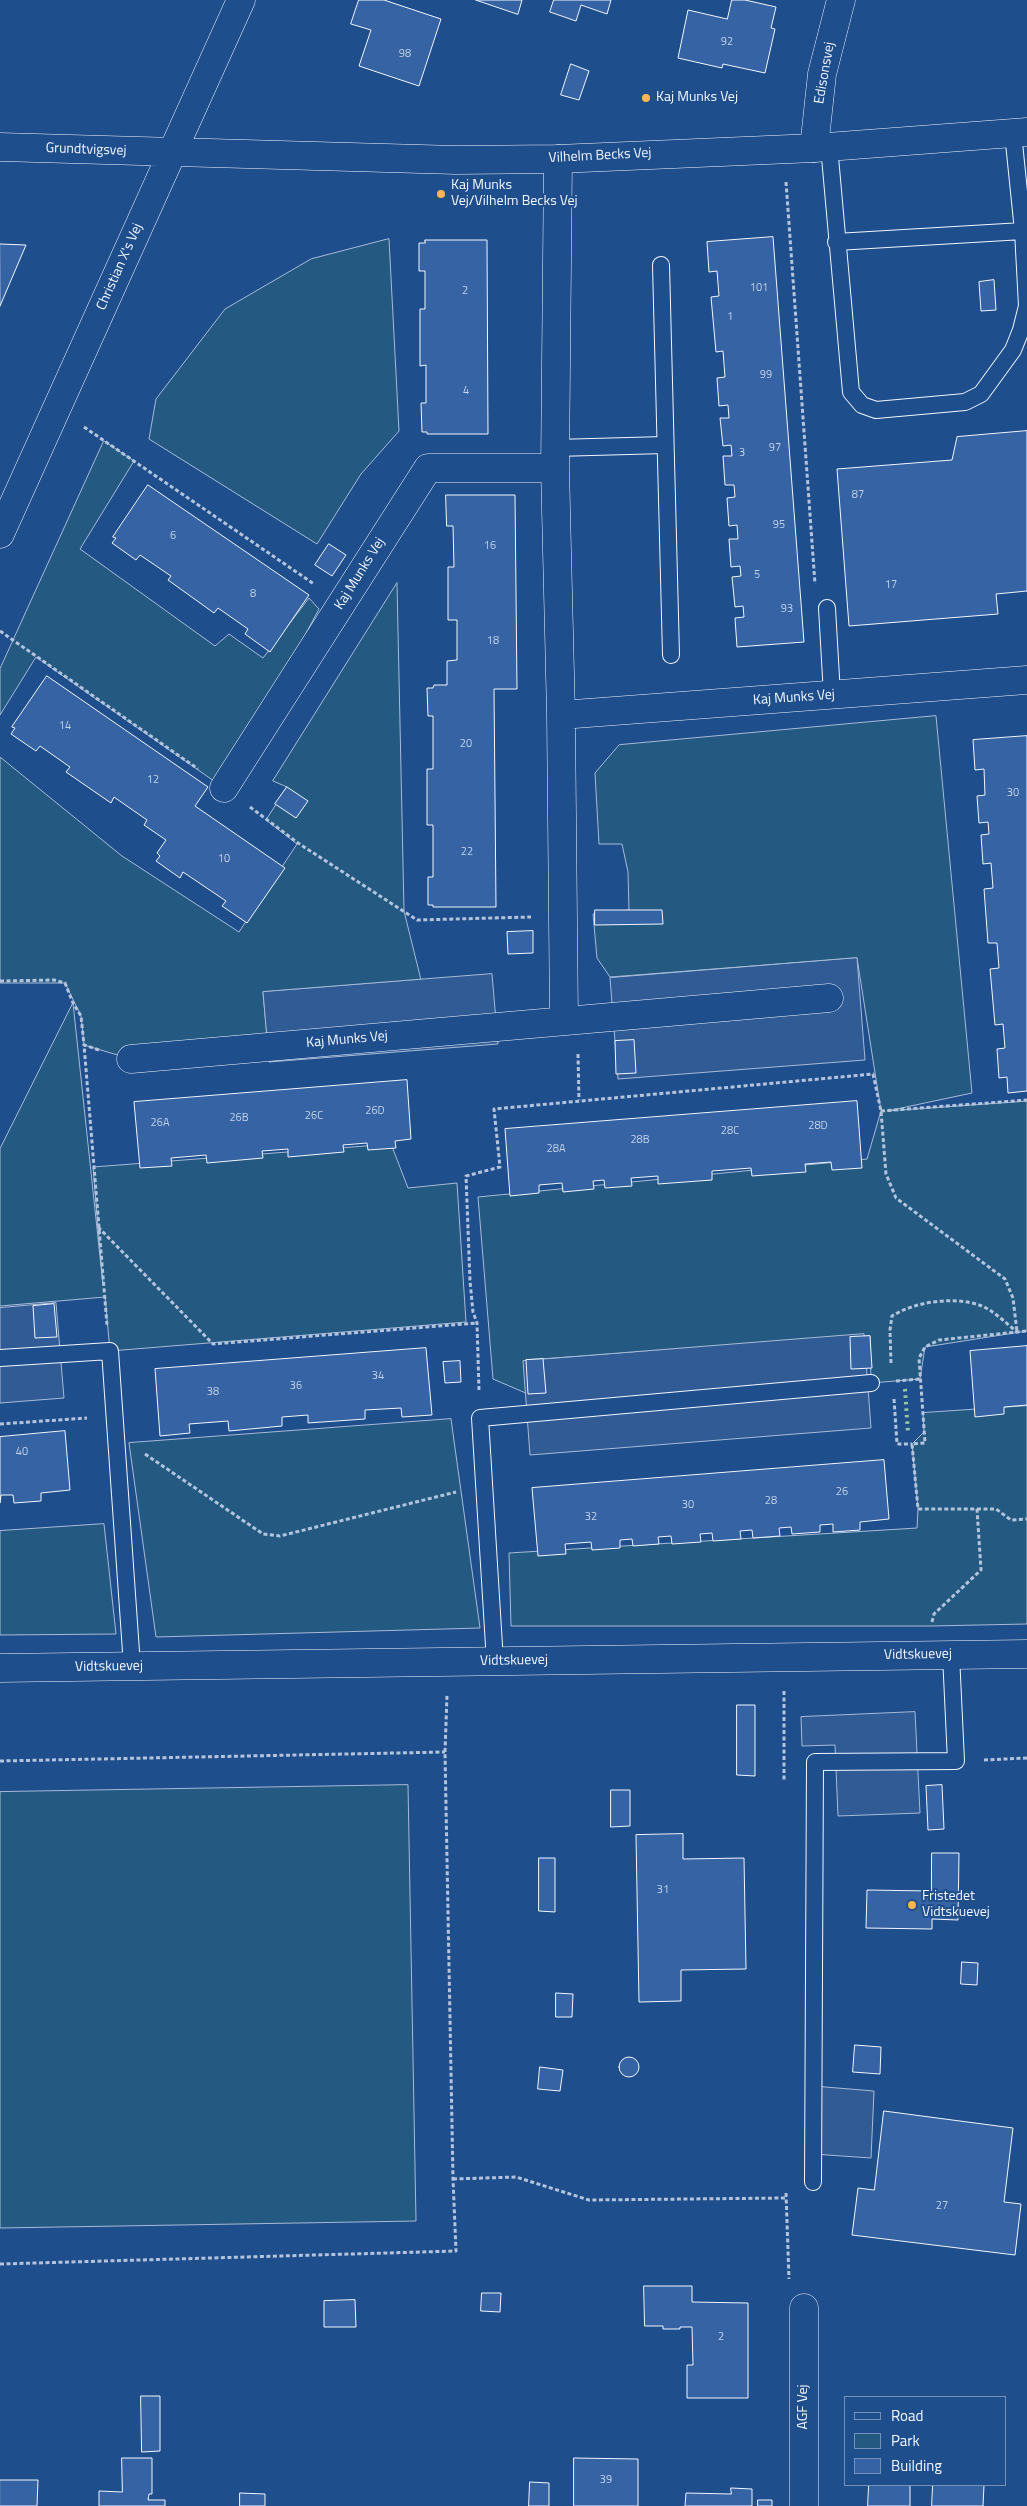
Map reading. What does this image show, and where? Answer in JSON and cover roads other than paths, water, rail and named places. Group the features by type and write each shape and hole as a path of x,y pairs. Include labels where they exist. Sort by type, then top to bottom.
{"street":[{"name":"Christian X's Vej","path":"0,534 241,0"},
{"name":"Edisonsvej","path":"821,147 822,74 841,0"},
{"name":"Vilhelm Becks Vej","path":"172,152 431,160 558,159 821,147 1020,133"},
{"name":"Grundtvigsvej","path":"0,147 172,152"},
{"path":"558,159 555,458 561,715 562,916 570,1020"},
{"name":"Kaj Munks Vej","path":"224,788 428,468 555,458"},
{"name":"Kaj Munks Vej","path":"561,715 1027,680"},
{"name":"Kaj Munks Vej","path":"131,1059 828,998"},
{"name":"Vidtskuevej","path":"0,1668 1027,1654"},
{"name":"AGF Vej","path":"804,2308 804,2506"}],"lane":[{"path":"821,147 836,242 851,392 862,405 876,410 965,402 981,394 1013,350 1022,330 1027,306 1020,133"},
{"path":"836,242 1024,231"},
{"path":"661,265 671,655"},
{"path":"555,458 666,445"},
{"path":"827,608 832,695"},
{"path":"0,1358 110,1351 132,1666"},
{"path":"495,1662 480,1418 871,1383"},
{"path":"813,2182 815,1762 956,1761 951,1655"}],"place":[{"name":"Kaj Munks Vej","path":"646,98"},
{"name":"Kaj Munks Vej/Vilhelm Becks Vej","path":"441,194"},
{"name":"Fristedet Vidtskuevej","path":"912,1905"}]}
